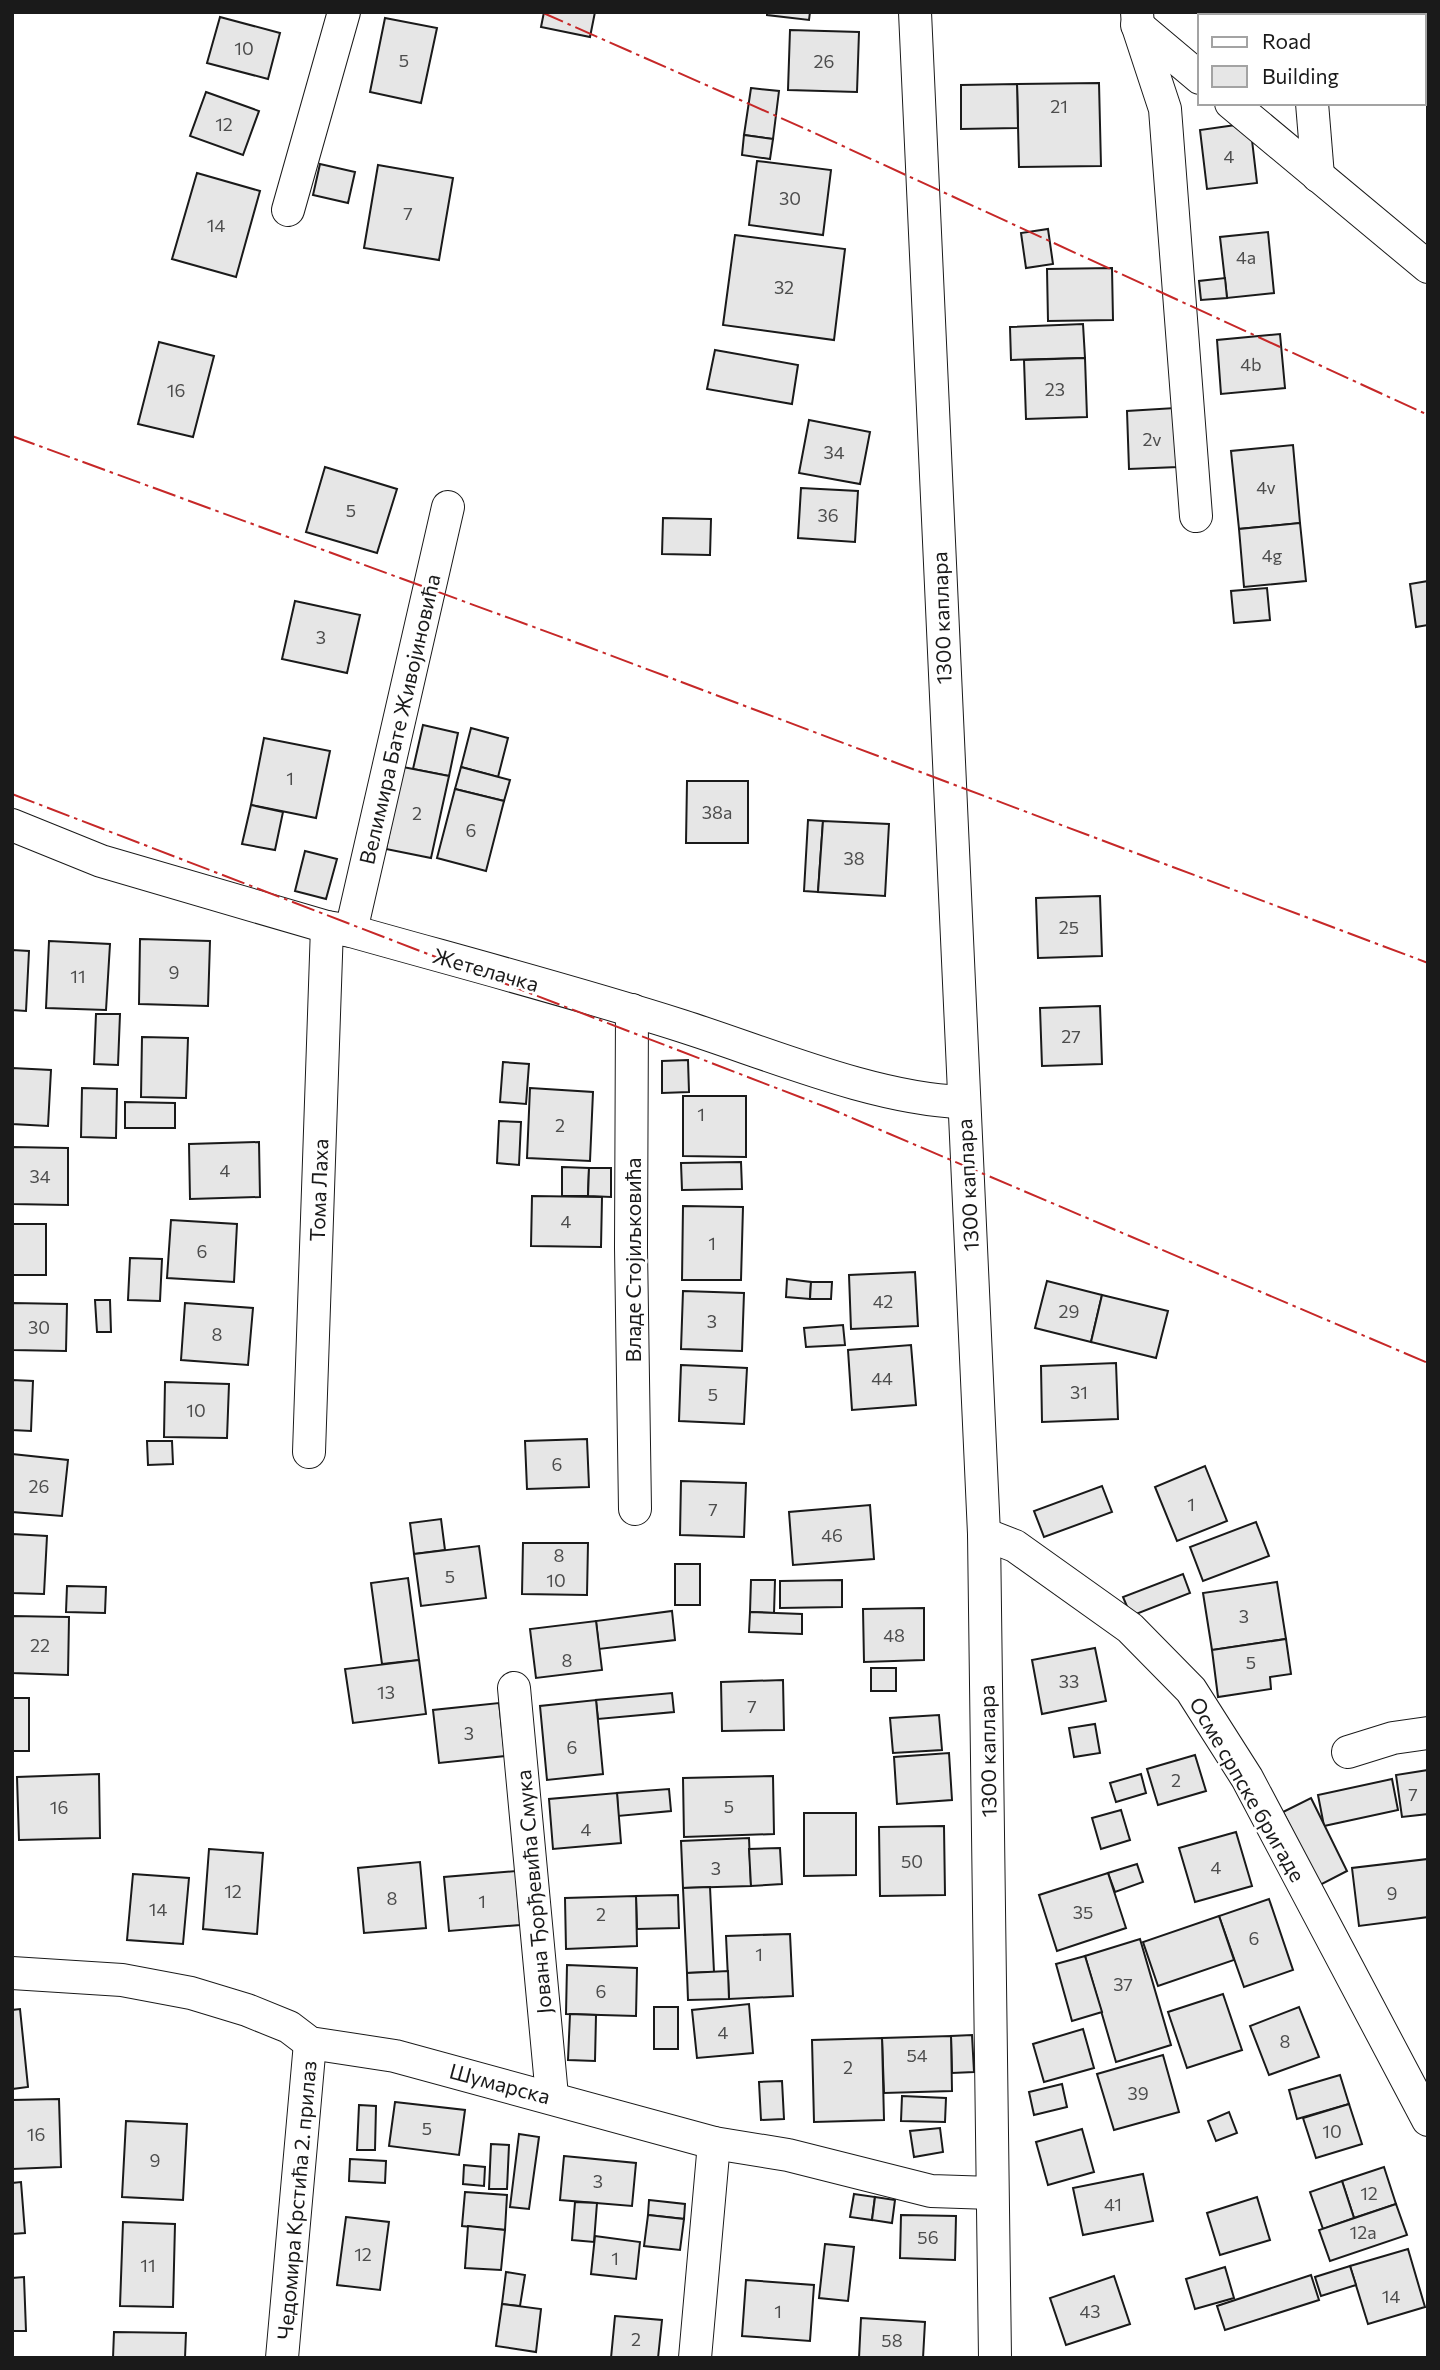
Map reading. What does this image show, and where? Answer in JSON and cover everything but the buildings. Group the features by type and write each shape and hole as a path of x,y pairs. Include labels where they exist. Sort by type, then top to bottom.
{"street":[{"path":"288,210 344,12"},
{"name":"1300 каплара","path":"915,12 962,1102 984,1534 995,2358"},
{"path":"1130,17 1198,76"},
{"path":"1130,17 1165,109 1196,516"},
{"path":"1233,105 1428,267"},
{"path":"1312,105 1318,176"},
{"name":"Велимира Бате Живојиновића","path":"339,929 448,506"},
{"name":"Жетелачка","path":"12,825 101,861 632,1010 882,1090 962,1102"},
{"name":"Тома Лаха","path":"309,1452 339,929"},
{"name":"Владе Стојиљковића","path":"632,1010 635,1509"},
{"name":"Осме српске бригаде","path":"984,1534 1015,1546 1042,1563 1130,1628 1191,1690 1247,1778 1428,2120"},
{"name":"Јована Ђорђевића Смука","path":"514,1688 552,2096"},
{"path":"1348,1752 1394,1738 1428,1733"},
{"name":"Шумарска","path":"12,1973 122,1980 191,1993 247,2010 289,2027 310,2043 395,2056 552,2096 714,2143 788,2155 932,2191 992,2193"},
{"name":"Чедомира Крстића 2. прилаз","path":"282,2358 310,2043"},
{"path":"695,2358 714,2143"}],"power":[{"path":"541,12 808,130 1428,415"},
{"path":"12,436 583,645 1428,963"},
{"path":"12,794 831,1109 1428,1363"}]}
